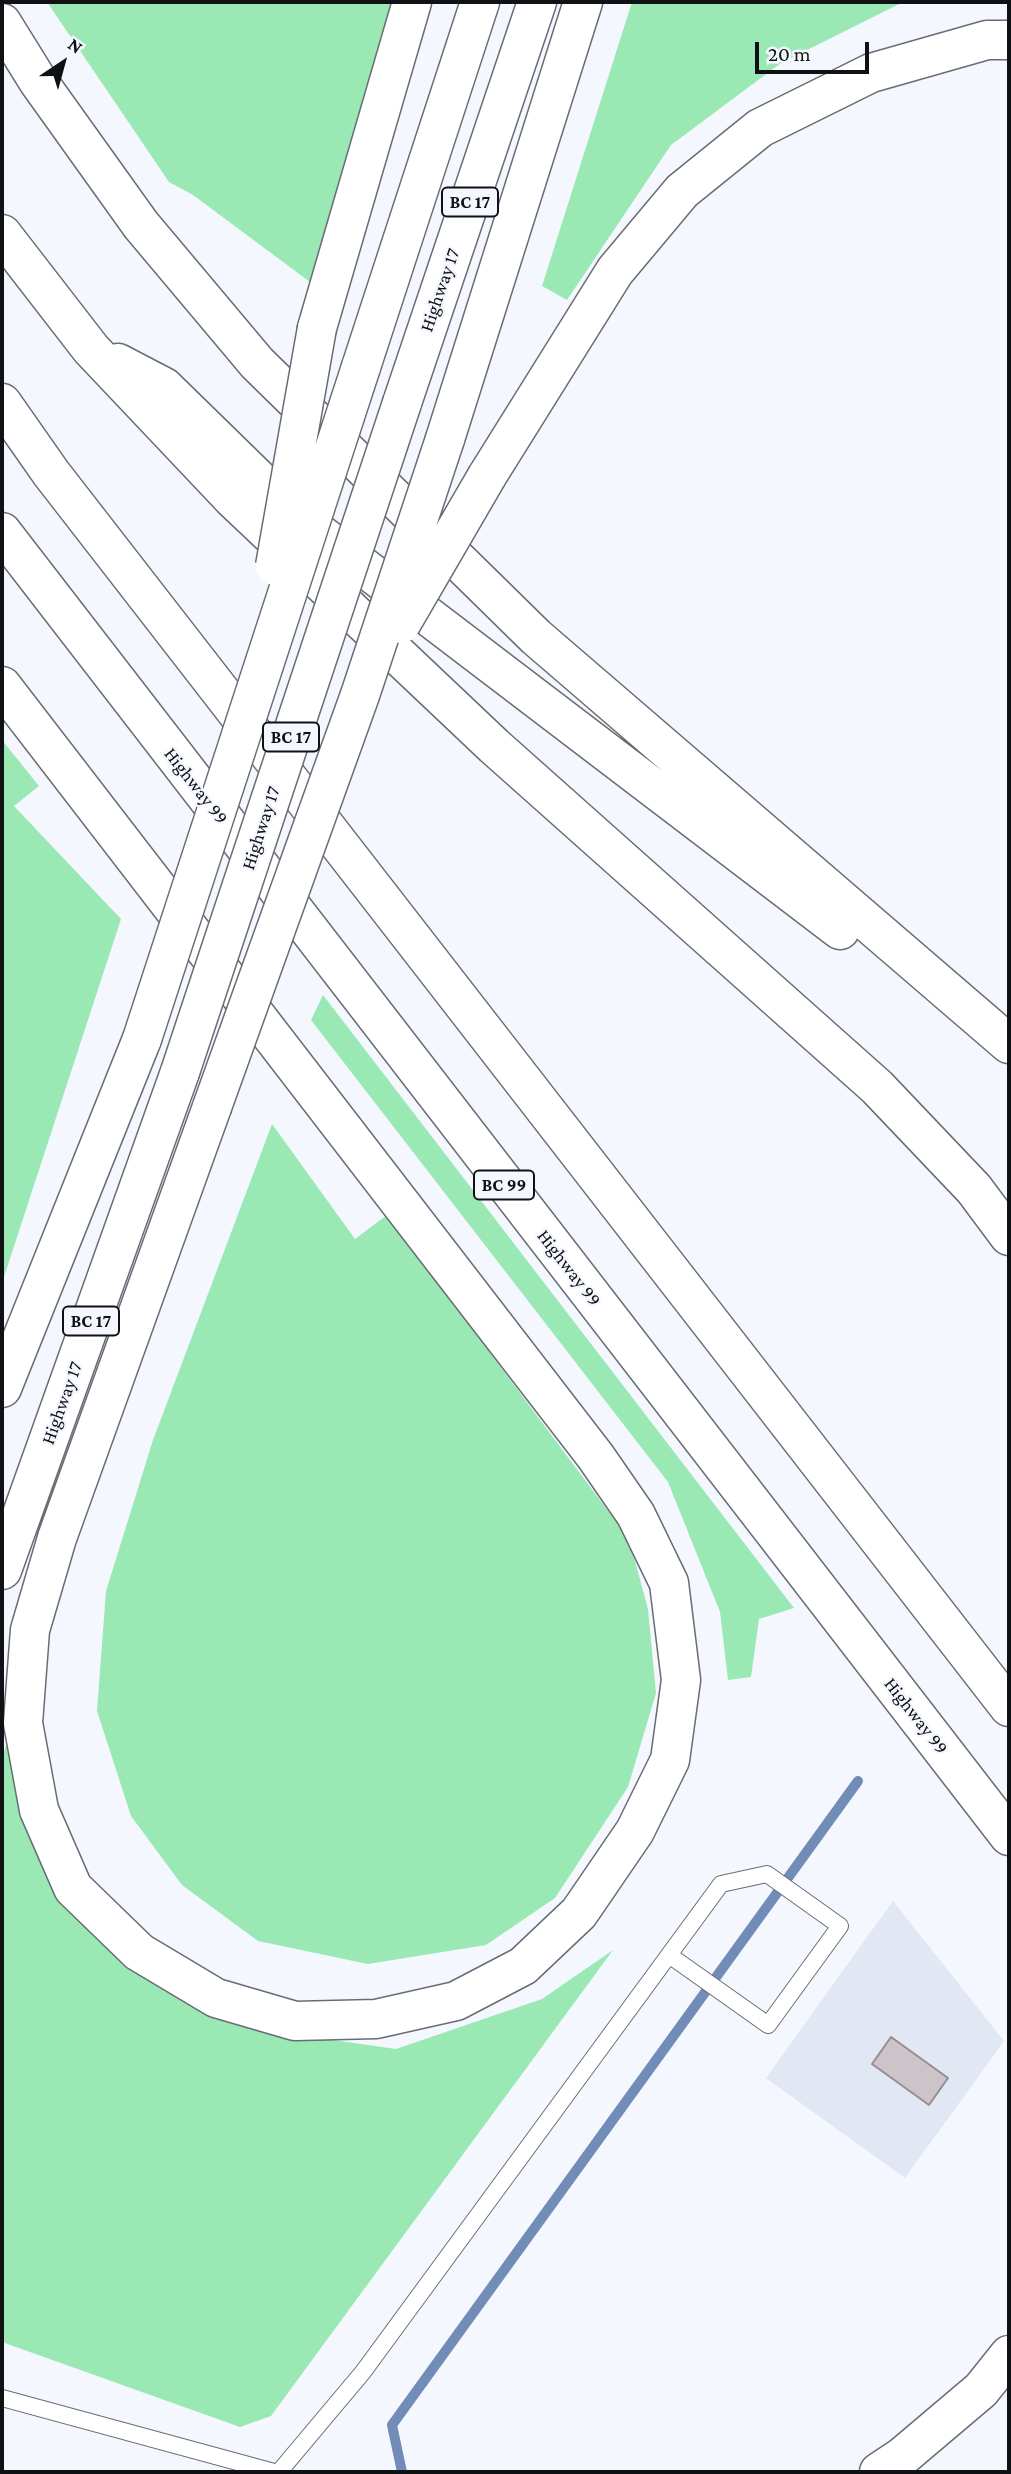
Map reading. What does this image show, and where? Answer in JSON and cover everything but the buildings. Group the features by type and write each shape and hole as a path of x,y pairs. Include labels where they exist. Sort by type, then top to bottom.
{"highway":[{"path":"252,702 317,328 412,2"},
{"name":"BC 17","path":"2,1388 142,1039 480,2"},
{"name":"Highway 17","path":"2,1570 180,1072 537,2"},
{"path":"2,686 596,1457 636,1515 669,1583 681,1680 670,1760 635,1832 579,1913 523,1966 456,2001 376,2019 295,2021 216,1998 139,1952 74,1888 39,1810 23,1723 30,1630 57,1538 212,1107 360,695 445,439 583,2"},
{"path":"2,23 38,81 141,225 257,363 536,637 1009,1044"},
{"path":"360,695 486,476 615,271 682,191 760,128 870,73 987,40 1009,40"},
{"path":"2,234 14,256 91,349 232,498 494,746 877,1087 974,1189 1009,1236"},
{"path":"91,349 164,387 294,514 1009,1059"},
{"path":"2,403 77,506 1009,1707"},
{"name":"Highway 99","path":"2,532 1009,1836"},
{"path":"879,2472 903,2456 981,2390 1009,2356"}],"lane":[{"path":"2,2398 277,2472 363,2372 721,1884 767,1874 840,1926 768,2025 669,1955"}],"shaded area":[{"path":"893,1901 1004,2041 905,2178 766,2078"}],"green space":[{"path":"47,2 395,2 314,285 193,195 169,182"},
{"path":"632,2 903,2 781,63 671,145 567,300 542,286"},
{"path":"2,740 39,786 14,806 121,919 2,1283"},
{"path":"323,995 794,1608 759,1619 751,1677 728,1680 720,1612 668,1482 311,1020"},
{"path":"272,1124 355,1239 387,1215 629,1539 648,1609 656,1693 628,1787 555,1898 486,1945 368,1964 258,1941 182,1885 131,1816 97,1711 106,1591 153,1440"},
{"path":"11,1727 56,1892 291,2034 396,2049 542,1999 613,1950 271,2416 240,2427 2,2342 2,1759"}],"waterway":[{"path":"402,2472 392,2425 858,1781"}]}
